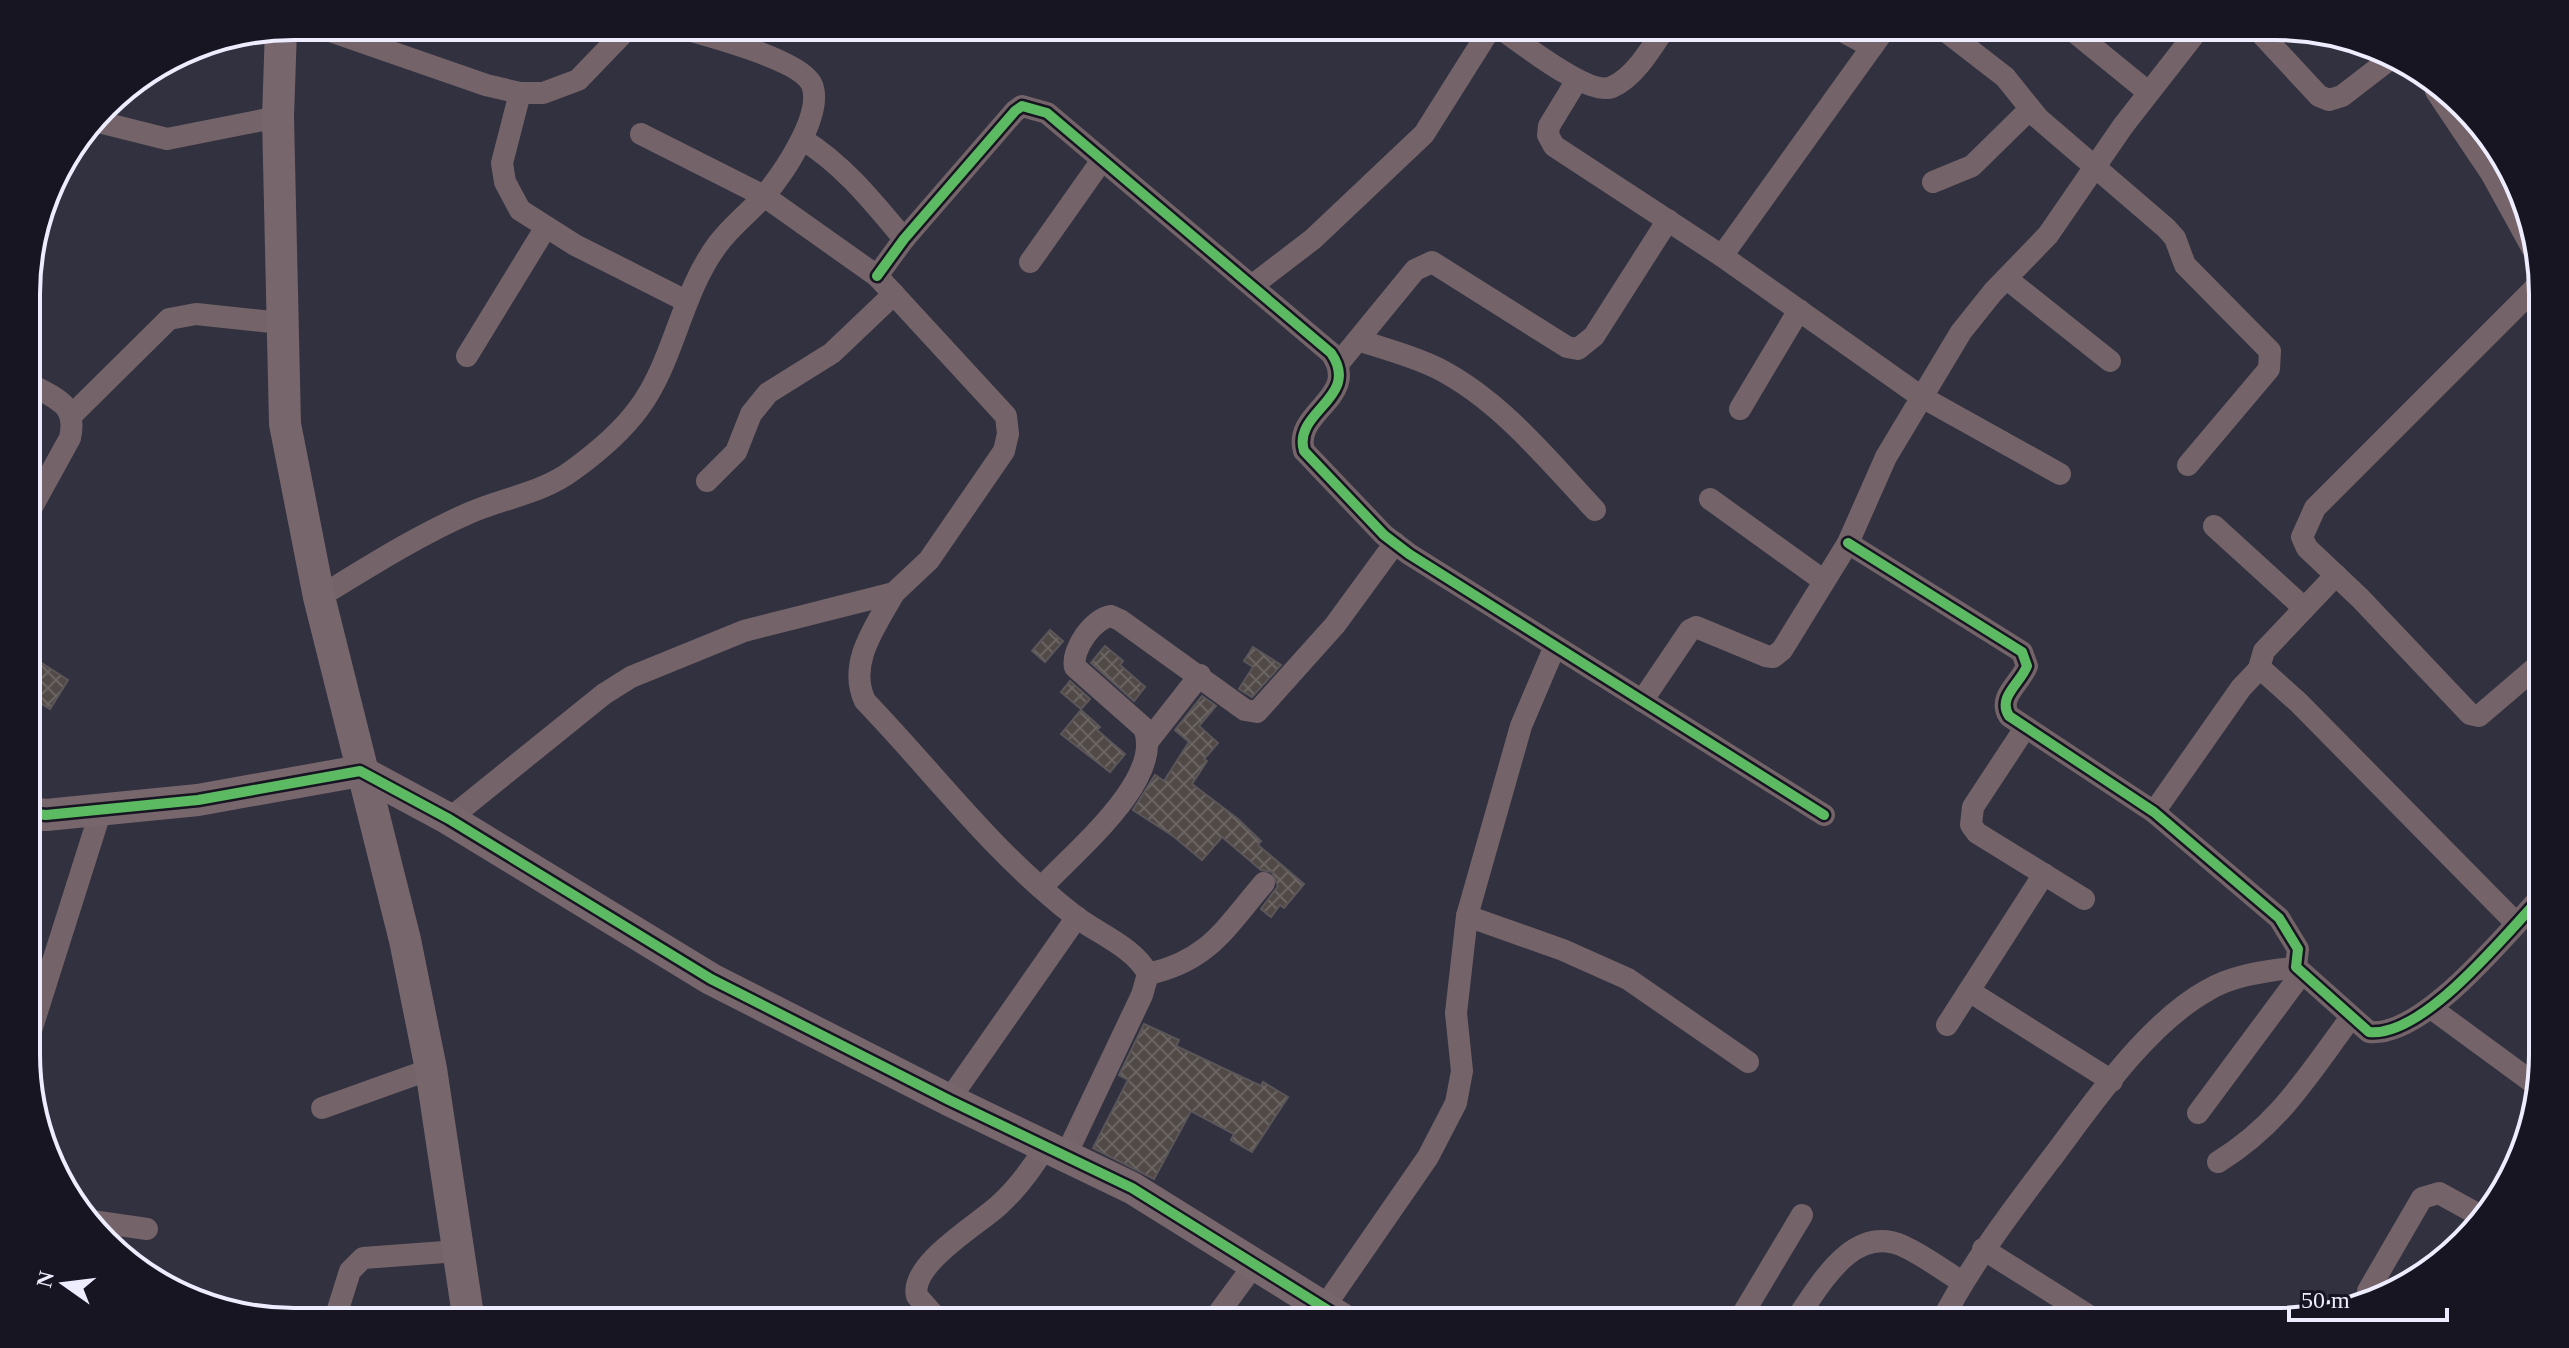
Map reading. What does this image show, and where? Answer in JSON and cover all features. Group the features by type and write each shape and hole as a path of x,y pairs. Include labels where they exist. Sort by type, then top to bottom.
{"street":[{"path":"1253,285 1313,239 1424,134 1486,40"},
{"path":"1517,40 1577,80 1610,88 1625,78 1655,40"},
{"path":"1859,40 1872,47"},
{"path":"1722,256 1877,40"},
{"path":"1957,40 2005,77 2030,109 2166,228 2175,238 2185,265 2270,351 2269,369 2188,465"},
{"path":"2084,40 2148,92"},
{"path":"1642,701 1690,630 1696,627 1766,656 1777,654 1848,543 1886,457 1961,332 2048,235 2148,92 2190,40"},
{"path":"2267,40 2319,96 2329,100 2342,96 2383,64"},
{"path":"281,41 278,117 285,424 319,597 360,771 405,940 431,1069 467,1308"},
{"path":"359,41 486,85 520,93 543,93 578,80 616,41"},
{"path":"319,597 416,539 469,512 545,486 571,471 639,408 660,368 686,301 718,244 764,196 802,139 814,98 809,79 748,41"},
{"path":"1577,80 1549,126 1550,141 1722,256 1920,396 2060,474"},
{"path":"520,93 504,145 505,182 520,210 611,265 686,301"},
{"path":"877,276 904,239 1022,106 1047,113 1331,353 1338,364 1338,386 1306,429 1304,451 1395,543 1824,815"},
{"path":"2446,106 2491,173 2518,223"},
{"path":"1933,182 1972,166 2030,109"},
{"path":"105,124 167,139 278,117"},
{"path":"641,134 764,196 877,276 1006,416 1008,434 994,468 929,560 894,593 861,659 858,686 865,701 1010,862 1077,917 1140,960 1148,974 1142,995 1056,1151 936,1257 917,1280 917,1296 927,1308"},
{"path":"802,139 845,173 904,239"},
{"path":"1030,262 1102,160"},
{"path":"1338,364 1415,270 1432,262 1442,265 1567,347 1578,349 1594,336 1668,220"},
{"path":"467,356 546,227"},
{"path":"2007,279 2110,361"},
{"path":"707,481 736,452 751,414 768,393 832,353 894,294"},
{"path":"2529,294 2315,508 2302,537 2307,548 2475,716 2529,672"},
{"path":"1740,409 1799,310"},
{"path":"41,491 70,438 73,414 169,319 196,314 281,323"},
{"path":"1358,340 1440,370 1466,387 1532,443 1595,510"},
{"path":"41,391 73,414"},
{"path":"1710,499 1824,581"},
{"path":"2214,526 2304,608"},
{"path":"1149,740 1144,728 1075,667 1077,648 1100,619 1111,616 1252,713 1261,709 1335,625 1395,543"},
{"path":"1848,543 2022,652 2027,666 2004,706 2009,716 2154,812 2279,918 2298,949 2299,970 2198,1113"},
{"path":"2154,812 2241,688 2259,668 2264,651 2336,575"},
{"path":"449,819 604,694 631,677 744,631 894,593"},
{"path":"1340,1307 1456,1103 1462,1071 1456,1013 1467,916 1521,726 1555,646"},
{"path":"2259,668 2299,703 2516,923"},
{"path":"1041,888 1130,792 1143,772 1149,740 1200,675"},
{"path":"2025,728 1973,807 1971,825 1977,833 2084,899"},
{"path":"40,812 198,800 360,771 449,819 711,979 949,1100 1132,1188 1325,1307"},
{"path":"40,1002 101,810"},
{"path":"1947,1025 2044,874"},
{"path":"1148,974 1175,968 1201,954 1264,883"},
{"path":"2299,970 2350,1019 2369,1032 2381,1033 2431,1008 2529,910"},
{"path":"1467,916 1563,950 1628,979 1748,1062"},
{"path":"949,1100 1077,917"},
{"path":"1949,1307 1983,1249 2112,1081 2154,1034 2206,990 2230,978 2299,970"},
{"path":"1969,991 2112,1081"},
{"path":"2431,1008 2527,1078"},
{"path":"2218,1162 2252,1141 2275,1119 2350,1019"},
{"path":"322,1108 431,1069"},
{"path":"2368,1290 2422,1198 2439,1193 2473,1212"},
{"path":"1747,1307 1802,1215"},
{"path":"104,1223 147,1229"},
{"path":"1805,1307 1839,1260 1866,1244 1884,1241 1902,1245 1962,1282"},
{"path":"1983,1249 2075,1307"},
{"path":"338,1308 350,1271 363,1258 458,1251"},
{"path":"1223,1308 1254,1265"}],"building":[{"path":"1050,630 1063,641 1045,662 1032,651"},
{"path":"1105,646 1123,661 1120,665 1145,687 1134,701 1091,663"},
{"path":"1253,647 1281,665 1252,697 1239,689 1253,667 1244,661"},
{"path":"41,662 68,680 50,709 40,703"},
{"path":"1070,681 1090,699 1081,709 1061,692"},
{"path":"1202,696 1216,706 1199,726 1218,743 1204,759 1207,761 1192,784 1238,819 1261,841 1258,845 1304,884 1284,908 1280,905 1271,917 1261,909 1278,886 1272,872 1261,870 1222,837 1202,860 1173,836 1133,810 1155,775 1164,781 1189,742 1175,730"},
{"path":"1081,710 1100,727 1097,730 1125,754 1110,772 1061,734"},
{"path":"1144,1024 1179,1040 1176,1046 1261,1086 1263,1082 1288,1097 1252,1152 1231,1140 1234,1134 1191,1111 1154,1179 1093,1148 1128,1080 1119,1075"}],"cycle path":[{"path":"877,276 904,239 1015,111 1022,106 1047,113 1331,353 1338,368 1338,382 1308,425 1303,437 1304,451 1384,535 1409,554 1824,815"},
{"path":"1848,543 2022,652 2027,666 2008,697 2006,709 2009,716 2154,812 2279,918 2298,949 2296,967 2369,1032 2391,1029 2438,1001 2463,980 2529,910"},
{"path":"40,814 198,800 360,771 449,819 711,979 949,1100 1132,1188 1324,1307"}]}
